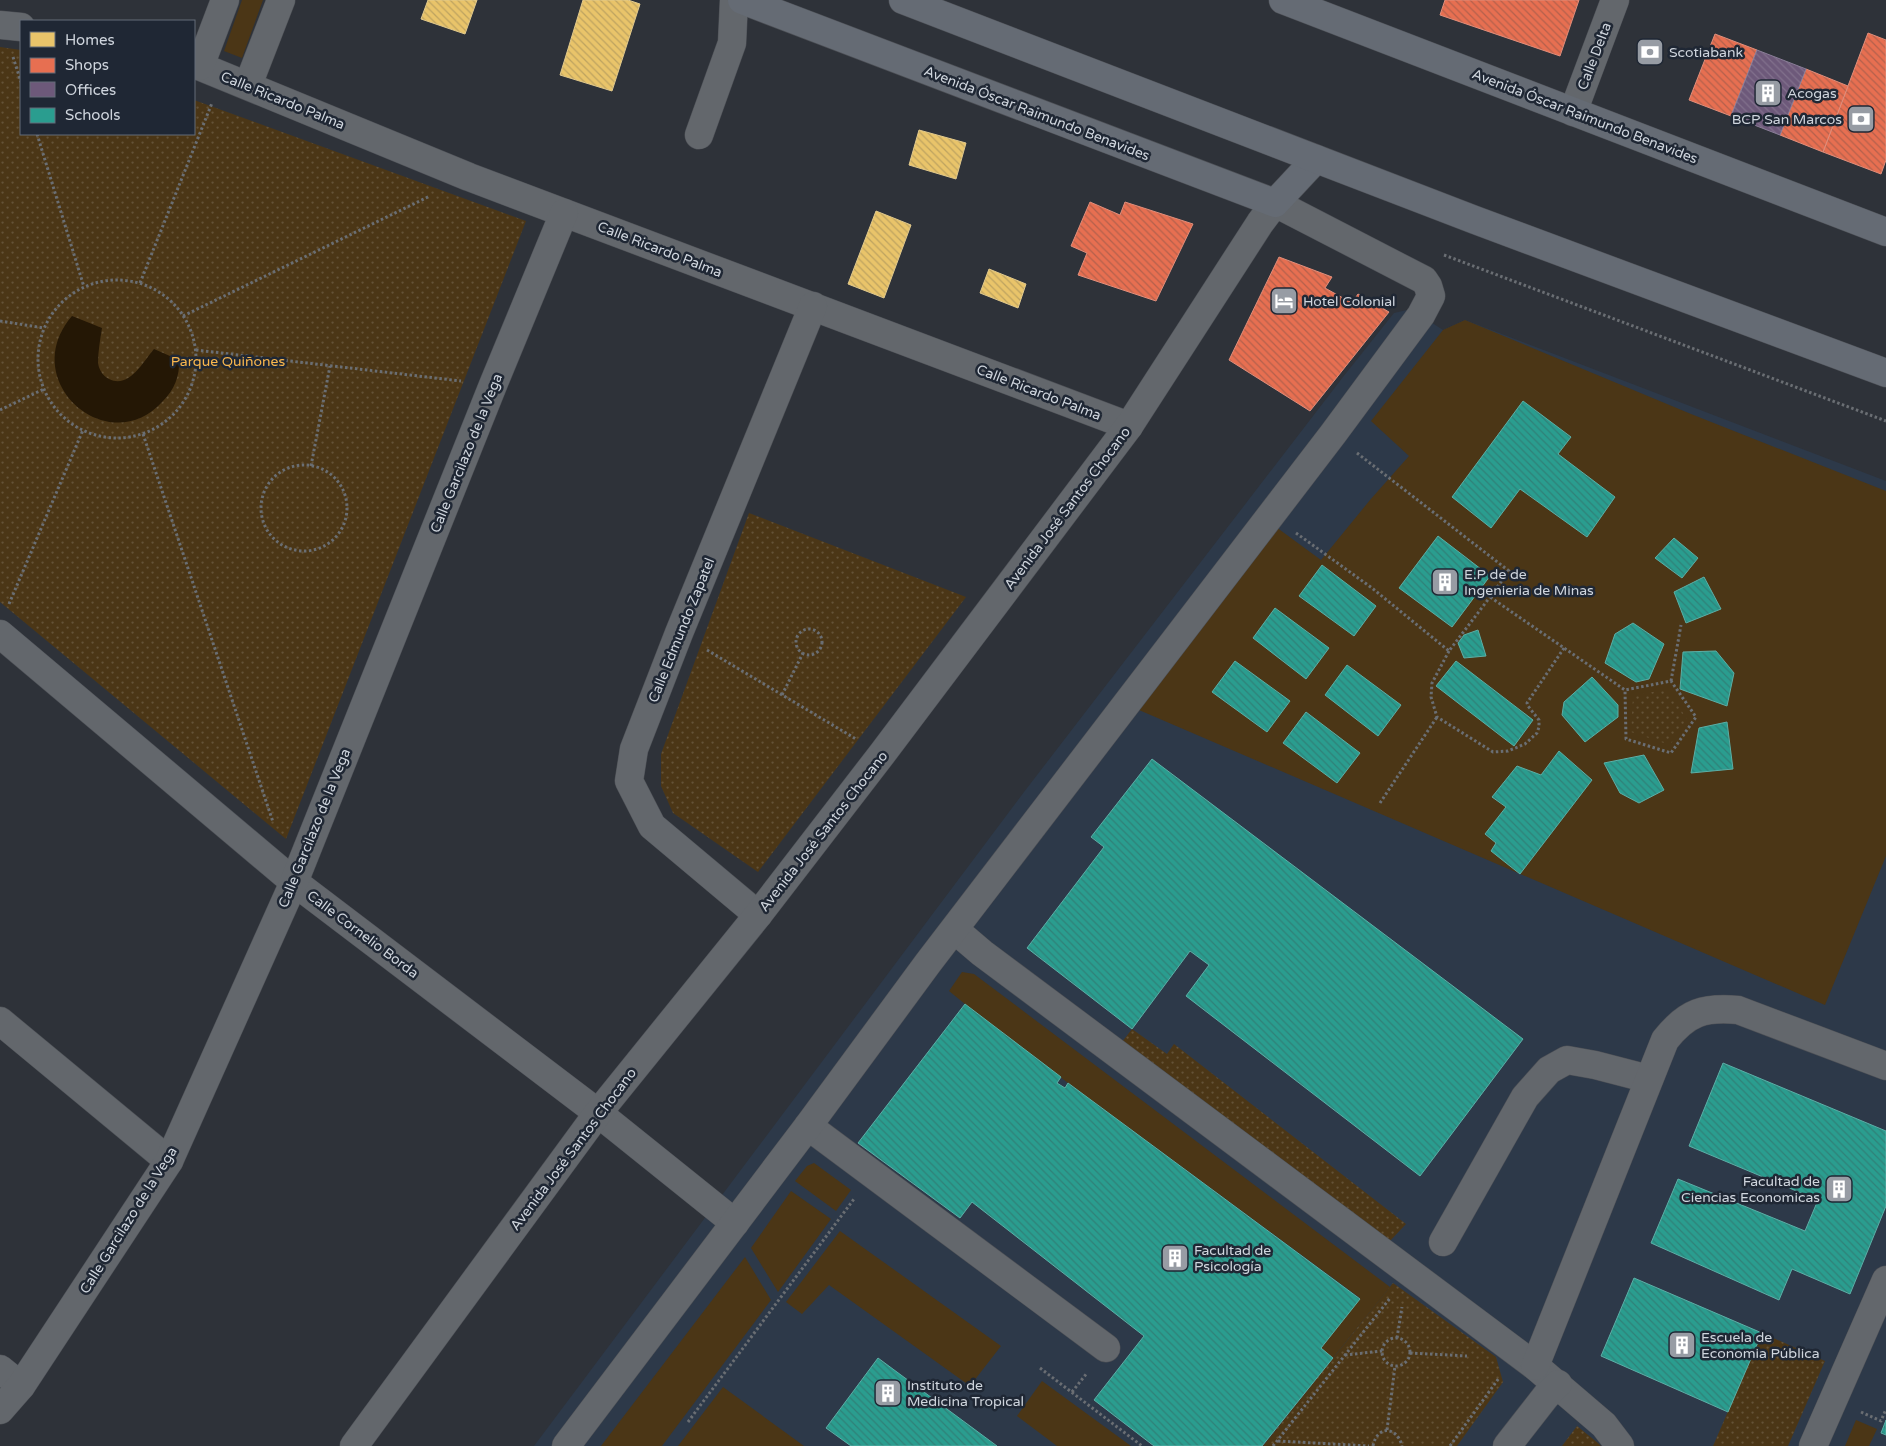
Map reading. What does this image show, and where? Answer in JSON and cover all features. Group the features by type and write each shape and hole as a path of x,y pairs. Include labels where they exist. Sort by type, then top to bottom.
{"main road":[{"name":"Avenida Óscar Raimundo Benavides","path":"742,0 1275,203"},
{"path":"903,0 1316,159 1886,373"},
{"name":"Avenida Óscar Raimundo Benavides","path":"1283,0 1886,232"},
{"path":"1275,203 1316,159"}],"street":[{"path":"216,72 225,0"},
{"path":"216,72 281,0"},
{"path":"699,135 732,43 734,0"},
{"name":"Calle Delta","path":"1573,112 1615,0"},
{"path":"0,25 20,27"},
{"name":"Calle Ricardo Palma","path":"216,72 469,177 1129,426"},
{"path":"566,1446 724,1214 808,1126 922,971 1271,516 1421,315 1431,296 1424,280 1275,203"},
{"name":"Avenida José Santos Chocano","path":"354,1446 598,1113 758,915 1129,426 1254,232 1275,203"},
{"name":"Calle Garcilazo de la Vega","path":"0,1410 21,1386 169,1161 294,882 564,213"},
{"name":"Calle Edmundo Zapatel","path":"758,915 652,826 629,781 634,750 679,633 812,306"},
{"name":"Calle Cornelio Borda","path":"0,634 294,882 598,1113 724,1214"},
{"path":"955,930 997,965 1535,1366 1604,1424 1620,1446"},
{"path":"1535,1366 1665,1040 1675,1027 1696,1013 1716,1008 1738,1010 1886,1066"},
{"path":"0,1020 169,1161"},
{"path":"1444,1242 1525,1097 1549,1070 1567,1060 1649,1079"},
{"path":"808,1126 1106,1348"},
{"path":"1813,1446 1886,1280"},
{"path":"0,1369 21,1386"},
{"path":"1507,1446 1546,1396 1558,1384"}],"path":[{"path":"195,130 216,72"},
{"path":"37,135 84,287"},
{"path":"140,283 193,135"},
{"path":"183,316 469,177"},
{"path":"1435,252 1886,421"},
{"path":"121,280 140,283 164,296 183,316 191,332 196,350 194,377 184,401 173,415 159,426 143,434 123,438 102,437 83,430 67,420 54,406 44,389 39,369 39,348 44,328 54,311 68,297 84,287 102,281 121,280"},
{"path":"0,321 44,328"},
{"path":"196,350 493,385"},
{"path":"311,466 330,366"},
{"path":"0,410 44,389"},
{"path":"8,608 83,430"},
{"path":"143,434 274,825"},
{"path":"1333,434 1509,571 1449,651 1432,683 1432,697 1438,717 1493,752 1508,751 1525,744 1539,728 1539,720 1528,706 1528,700 1564,648"},
{"path":"304,464 311,466 318,467 331,474 341,485 346,498 347,512 343,526 336,538 324,546 310,551 296,551 283,546 271,538 263,525 260,511 261,497 267,484 277,473 290,467 304,464"},
{"path":"1271,516 1372,588 1449,651"},
{"path":"1490,597 1625,690 1671,681"},
{"path":"1625,690 1626,739 1671,753 1696,717 1671,681 1681,625"},
{"path":"805,630 814,630 820,635 821,647 815,653 803,653 797,647 798,634 805,630"},
{"path":"679,633 882,754"},
{"path":"782,695 803,653"},
{"path":"1380,802 1438,717"},
{"path":"688,1422 839,1221 872,1174"},
{"path":"1273,1446 1393,1294"},
{"path":"1398,1338 1402,1300"},
{"path":"1398,1338 1409,1346 1410,1354 1408,1360 1402,1365 1395,1366 1388,1364 1383,1358 1382,1352 1384,1344 1390,1339 1398,1338"},
{"path":"1345,1355 1382,1352"},
{"path":"1388,1430 1395,1366"},
{"path":"1040,1368 1142,1446"},
{"path":"1450,1446 1500,1380"},
{"path":"1859,1412 1881,1421 1886,1408"},
{"path":"1277,1441 1371,1446 1380,1432 1388,1430 1400,1438 1402,1446"}],"shaded area":[{"path":"1411,309 1443,330 1465,320 1886,481 1886,1446 534,1446 1024,792 1343,377 1394,313"},
{"path":"72,316 102,328 98,363 99,368 109,379 123,380 135,373 154,349 179,360 177,377 167,397 141,418 118,423 96,418 76,406 62,388 55,365 58,341"}],"green space":[{"path":"242,0 263,0 242,58 224,51"},
{"name":"Parque Quiñones","path":"0,47 20,50 20,135 195,135 195,100 526,221 286,839 0,602"},
{"path":"1465,320 1691,414 1886,491 1886,856 1825,1005 1125,704 1276,527 1321,560 1409,456 1371,421 1443,330"},
{"path":"749,513 966,597 758,872 673,813 661,786 661,754"},
{"path":"1667,689 1687,719 1670,745 1631,732 1633,696"},
{"path":"962,972 974,974 1390,1287 1333,1358 1321,1348 1360,1298 1068,1083 949,991"},
{"path":"1132,1029 1167,1054 1174,1044 1406,1224 1389,1242 1122,1042"},
{"path":"814,1163 851,1190 836,1211 795,1181 807,1166"},
{"path":"791,1191 831,1219 778,1292 751,1248"},
{"path":"840,1231 1001,1346 970,1386 829,1285 802,1314 786,1302"},
{"path":"745,1257 771,1300 662,1446 601,1446"},
{"path":"1393,1283 1496,1357 1503,1382 1457,1446 1263,1446"},
{"path":"1762,1333 1825,1361 1788,1446 1713,1446"},
{"path":"1042,1381 1131,1446 1057,1446 1017,1416"},
{"path":"723,1387 804,1446 678,1446"},
{"path":"1856,1420 1877,1429 1869,1446 1845,1446"},
{"path":"1577,1426 1598,1443 1601,1446 1562,1446"}],"building: Homes":[{"path":"428,0 477,0 465,34 421,19"},
{"path":"583,0 628,0 640,4 612,91 560,75"},
{"path":"919,130 966,143 956,179 909,165"},
{"path":"876,211 911,225 884,298 848,284"},
{"path":"989,269 1026,284 1018,308 980,293"}],"building: Shops":[{"path":"1445,0 1579,0 1560,56 1440,15"},
{"name":"BCP San Marcos","path":"1868,33 1886,40 1886,160 1881,174 1823,152"},
{"path":"1715,34 1757,50 1731,116 1689,100"},
{"path":"1806,69 1848,86 1823,152 1780,135"},
{"path":"1090,202 1120,215 1125,202 1193,224 1156,301 1078,275 1087,253 1071,246"},
{"path":"1279,257 1332,277 1325,288 1352,303 1358,294 1389,312 1310,411 1229,360"}],"building: Offices":[{"name":"Acogas","path":"1757,50 1806,69 1780,135 1731,116"}],"building: Schools":[{"path":"1523,401 1571,437 1558,454 1615,497 1587,537 1520,489 1491,528 1452,497"},
{"name":"E.P de de Ingenieria de Minas","path":"1438,536 1490,576 1452,627 1399,588"},
{"path":"1674,538 1698,558 1682,578 1655,558"},
{"path":"1322,565 1376,606 1354,636 1299,596"},
{"path":"1704,577 1721,609 1686,623 1674,592"},
{"path":"1275,608 1329,648 1306,679 1253,638"},
{"path":"1633,623 1664,644 1649,679 1636,682 1605,663 1615,634"},
{"path":"1478,630 1486,656 1464,658 1458,643 1464,635"},
{"path":"1716,651 1734,673 1727,706 1680,689 1683,652"},
{"path":"1235,661 1290,701 1267,732 1212,692"},
{"path":"1456,661 1533,720 1514,746 1436,686"},
{"path":"1347,665 1401,705 1378,736 1325,695"},
{"path":"1592,677 1618,705 1618,717 1585,742 1562,715 1564,702"},
{"path":"1306,712 1360,753 1337,783 1283,743"},
{"path":"1727,722 1733,769 1691,773 1699,728"},
{"path":"1559,751 1592,780 1520,874 1491,851 1496,843 1485,834 1506,807 1492,797 1517,766 1541,775"},
{"path":"1644,755 1664,790 1639,803 1620,793 1604,763"},
{"path":"1152,759 1523,1039 1420,1176 1186,996 1209,965 1190,951 1132,1029 1027,948 1104,847 1091,837"},
{"name":"Facultad de Psicología","path":"965,1004 1061,1077 1057,1083 1065,1088 1068,1083 1360,1299 1321,1348 1333,1358 1262,1446 1154,1446 1094,1400 1144,1336 972,1202 960,1218 858,1143"},
{"name":"Facultad de Ciencias Economicas","path":"1723,1063 1886,1131 1886,1206 1850,1294 1792,1269 1779,1300 1651,1243 1678,1179 1805,1231 1818,1200 1689,1146"},
{"name":"Escuela de Economia Pública","path":"1634,1278 1762,1333 1728,1412 1601,1356"},
{"name":"Instituto de Medicina Tropical","path":"878,1358 997,1446 851,1446 826,1428"},
{"path":"1886,1420 1886,1435 1881,1433"}],"place":[{"name":"Scotiabank","path":"1650,52"},
{"name":"Acogas","path":"1768,93"},
{"name":"BCP San Marcos","path":"1861,119"},
{"name":"Hotel Colonial","path":"1284,301"},
{"name":"E.P de de Ingenieria de Minas","path":"1445,582"},
{"name":"Facultad de Ciencias Economicas","path":"1839,1189"},
{"name":"Facultad de Psicología","path":"1175,1258"},
{"name":"Escuela de Economia Pública","path":"1682,1345"},
{"name":"Instituto de Medicina Tropical","path":"888,1393"}]}
